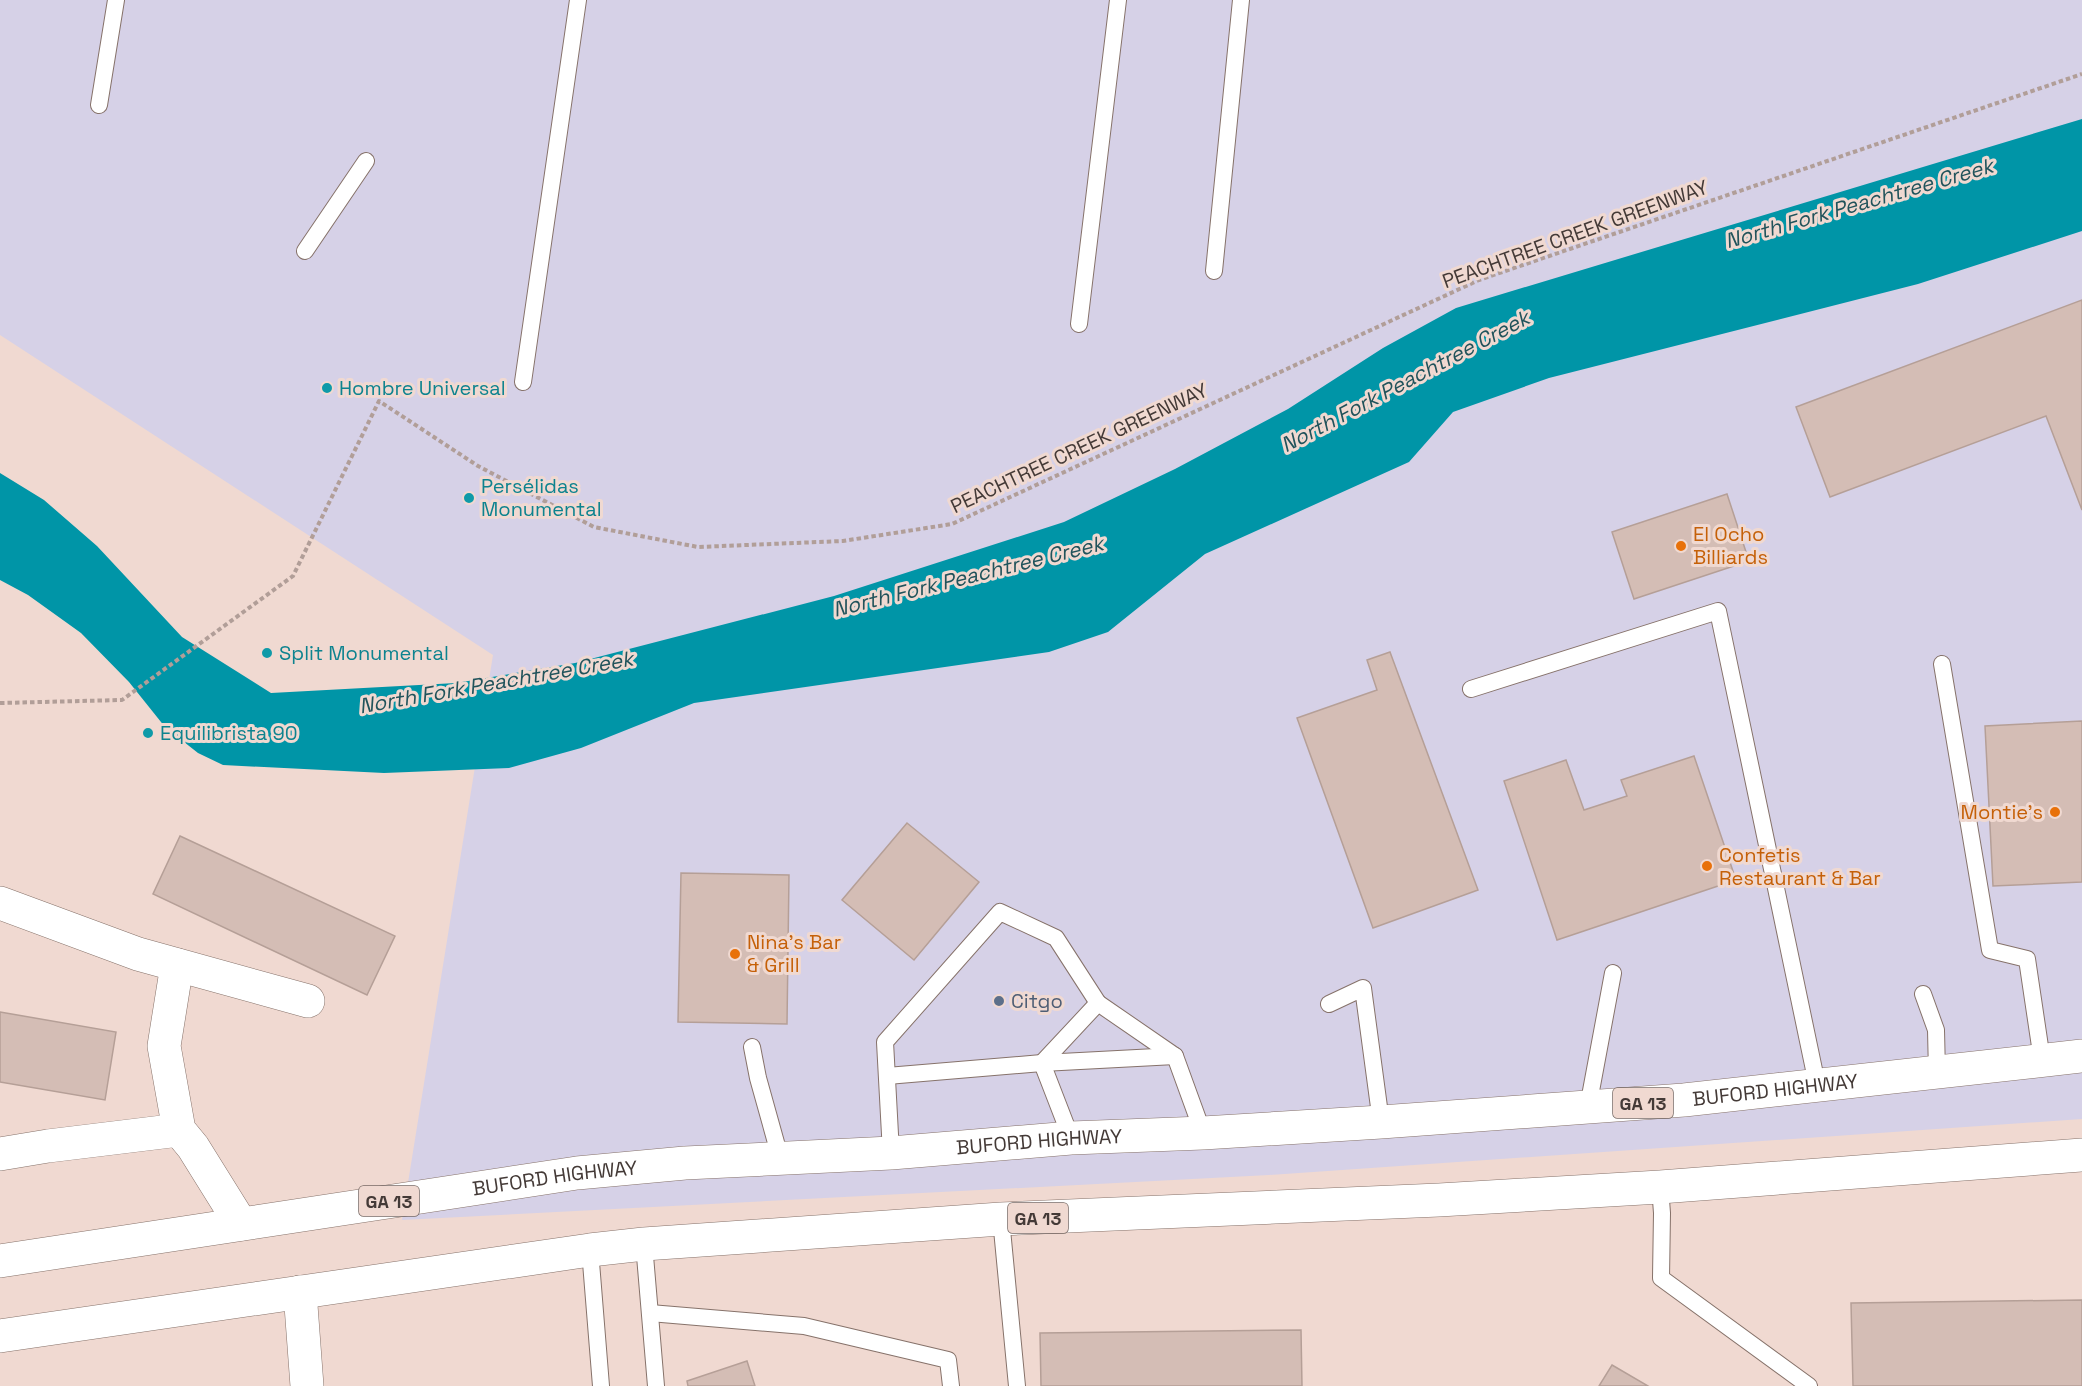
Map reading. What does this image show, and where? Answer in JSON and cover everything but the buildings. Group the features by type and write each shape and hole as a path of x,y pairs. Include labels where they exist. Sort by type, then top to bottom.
{"main road":[{"path":"0,903 138,954 308,1001"},
{"path":"177,965 164,1046 179,1130 193,1147 241,1224"},
{"name":"BUFORD HIGHWAY","path":"0,1261 577,1173 780,1157 891,1153 1071,1138 1381,1122 1684,1100 2082,1056"},
{"path":"0,1154 179,1130"},
{"name":"GA 13","path":"0,1336 644,1244 1001,1219 1422,1201 1660,1187 2082,1155"},
{"path":"300,1292 307,1386"}],"lane":[{"path":"99,105 116,0"},
{"path":"523,382 578,0"},
{"path":"1078,324 1118,0"},
{"path":"1214,271 1241,0"},
{"path":"305,251 366,161"},
{"path":"1471,688 1718,611 1817,1084"},
{"path":"1942,664 1990,950 2027,958 2042,1060"},
{"path":"891,1153 885,1042 1000,912 1056,938 1098,1003 1175,1056 1203,1132"},
{"path":"1588,1107 1613,973"},
{"path":"1329,1004 1363,988 1381,1122"},
{"path":"1923,994 1936,1030 1937,1073"},
{"path":"1042,1063 1098,1003"},
{"path":"752,1047 758,1078 780,1157"},
{"path":"887,1076 1042,1063 1175,1056"},
{"path":"1042,1063 1071,1138"},
{"path":"1660,1187 1661,1278 1809,1386"},
{"path":"1001,1219 1017,1386"},
{"path":"644,1244 656,1386"},
{"path":"590,1250 602,1386"},
{"path":"650,1313 804,1326 948,1360 951,1386"}],"path":[{"name":"PEACHTREE CREEK GREENWAY","path":"0,703 122,700 293,576 379,400 478,466 594,527 698,547 843,541 952,524 1479,280 2082,74"}],"shaded area":[{"path":"0,0 2082,0 2082,1119 1269,1175 402,1220 493,655 0,335"}],"water":[{"name":"North Fork Peachtree Creek","path":"2082,119 2082,231 1918,284 1549,378 1453,412 1409,462 1205,554 1108,632 1049,652 694,703 581,748 509,768 384,773 223,765 198,753 165,727 129,682 81,633 28,595 0,580 0,473 44,500 97,546 182,637 271,693 456,683 575,663 834,596 1064,522 1175,469 1288,409 1383,348 1456,308"}],"place":[{"name":"Hombre Universal","path":"327,388"},
{"name":"Persélidas Monumental","path":"469,498"},
{"name":"El Ocho Billiards","path":"1681,546"},
{"name":"Split Monumental","path":"267,653"},
{"name":"Equilibrista 90","path":"148,733"},
{"name":"Montie's","path":"2055,812"},
{"name":"Confetis Restaurant & Bar","path":"1707,866"},
{"name":"Nina’s Bar & Grill","path":"735,954"},
{"name":"Citgo","path":"999,1001"}]}
